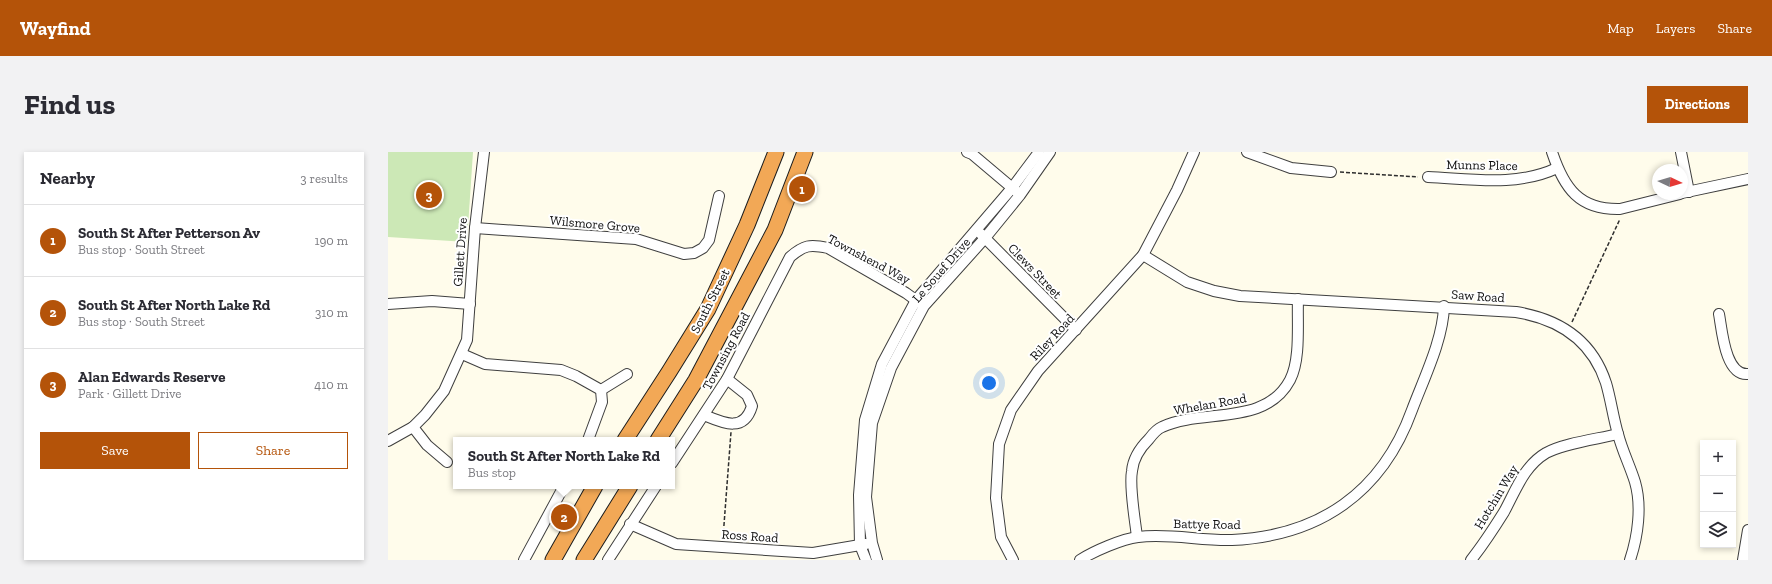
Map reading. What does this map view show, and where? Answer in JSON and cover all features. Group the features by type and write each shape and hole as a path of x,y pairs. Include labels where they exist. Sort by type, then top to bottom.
{"highway":[{"name":"South Street","path":"660,437 696,380 775,230 805,152"},
{"name":"South Street","path":"627,437 708,309 747,224 773,155"},
{"path":"553,560 593,489"},
{"path":"584,560 628,489"}],"street":[{"name":"Gillett Drive","path":"388,441 413,427 425,415 444,391 467,340 474,228 484,152"},
{"path":"968,152 1016,192"},
{"name":"Le Souef Drive","path":"877,560 872,544 866,497 872,423 891,368 924,306 985,238 1016,192 1039,152"},
{"name":"Le Souef Drive","path":"866,560 860,545 859,495 865,420 882,364 916,300 976,230 1016,192 1050,152"},
{"name":"Riley Road","path":"1013,560 1001,537 996,498 999,444 1011,410 1038,371 1143,255 1177,190 1194,152"},
{"path":"1247,152 1291,168 1331,172"},
{"path":"1552,152 1557,168 1565,184 1576,197 1593,206 1620,209 1656,200"},
{"path":"1681,152 1682,164"},
{"name":"Munns Place","path":"1428,177 1502,181 1521,180 1540,176 1557,168"},
{"path":"1688,192 1748,179"},
{"name":"Wilsmore Grove","path":"474,228 636,239 684,254 694,253 703,248 709,240 719,196"},
{"name":"Clews Street","path":"976,230 1076,330"},
{"name":"Townshend Way","path":"798,250 814,244 828,248 906,293 924,306"},
{"name":"Townsing Road","path":"675,458 727,379 790,257 798,250"},
{"name":"Saw Road","path":"1143,255 1187,282 1214,291 1240,296 1444,306 1516,312 1536,315 1567,330 1585,346 1596,362 1606,383 1618,434 1635,484 1638,511 1635,544 1630,560"},
{"name":"Whelan Road","path":"1137,537 1132,470 1141,447 1160,428 1186,419 1242,414 1260,407 1280,395 1291,379 1296,361 1298,299"},
{"path":"388,304 432,301 470,304"},
{"name":"Battye Road","path":"1080,560 1092,552 1137,537 1164,536 1231,540 1265,537 1294,530 1319,520 1347,503 1374,479 1399,442 1409,419 1439,336 1444,306"},
{"path":"1719,314 1728,360 1736,369 1744,374 1748,374"},
{"path":"462,354 484,364 561,370 576,376 601,390"},
{"path":"601,390 627,374"},
{"path":"704,415 732,425 742,422 749,416 752,406 747,395 727,379"},
{"path":"589,437 602,402 601,390"},
{"path":"413,427 427,445 447,462"},
{"name":"Hotchin Way","path":"1471,560 1504,512 1522,476 1536,460 1548,452 1562,447 1618,434"},
{"path":"524,560 562,489"},
{"path":"608,560 654,489"},
{"name":"Ross Road","path":"630,524 676,544 813,553 872,544"},
{"path":"1743,560 1748,530"}],"path":[{"path":"1331,172 1428,177"},
{"path":"1567,330 1577,314 1619,221 1620,209"},
{"path":"722,547 732,425"}],"green space":[{"path":"388,152 473,152 467,242 388,237"}],"place":[{"name":"South St After Petterson Av","path":"802,189"},
{"name":"Alan Edwards Reserve","path":"429,195"},
{"name":"South St After North Lake Rd","path":"564,517"}]}
